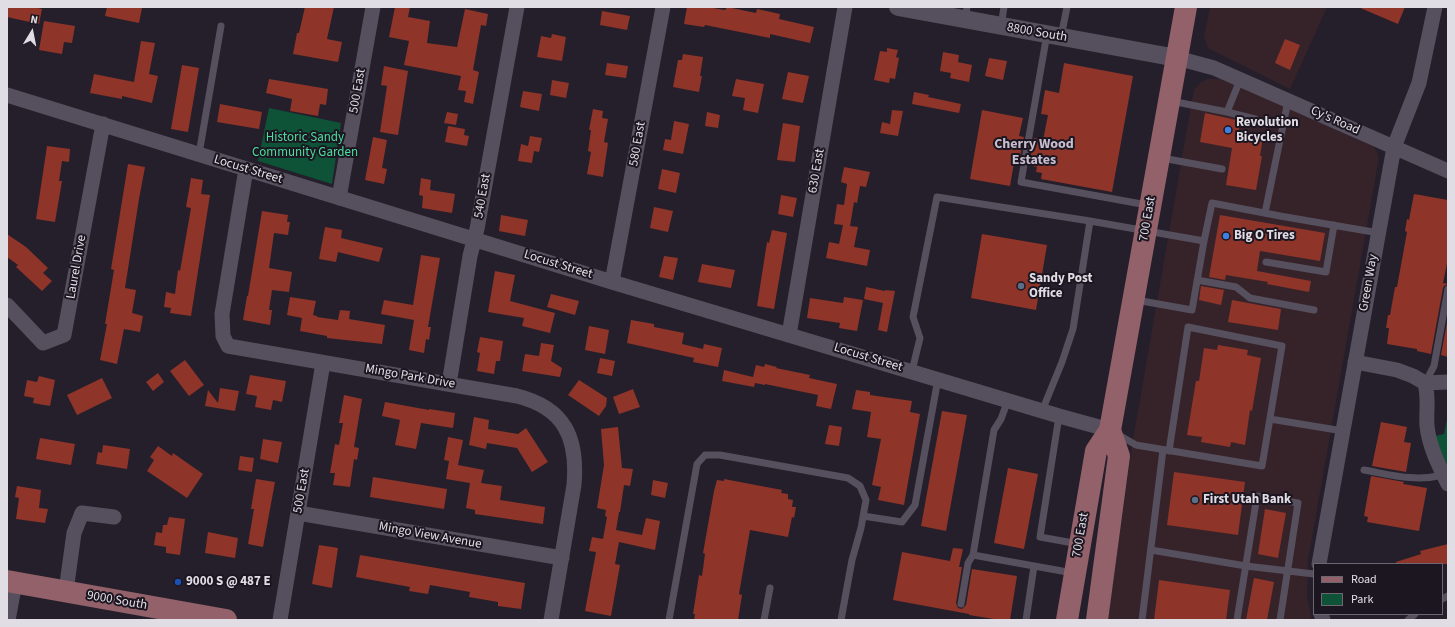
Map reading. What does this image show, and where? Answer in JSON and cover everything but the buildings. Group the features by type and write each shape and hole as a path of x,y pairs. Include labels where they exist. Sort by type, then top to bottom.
{"main road":[{"name":"700 East","path":"1067,620 1096,451 1110,430 1186,7"},
{"name":"700 East","path":"1097,620 1119,456 1110,430"},
{"name":"9000 South","path":"11,582 66,592 162,614 226,620"}],"street":[{"name":"500 East","path":"339,198 373,7"},
{"name":"540 East","path":"449,384 470,256 517,7"},
{"name":"580 East","path":"612,282 663,7"},
{"name":"630 East","path":"789,335 846,7"},
{"name":"8800 South","path":"898,7 966,13 1001,26 1177,58"},
{"name":"Green Way","path":"1319,563 1394,147 1420,83 1434,7"},
{"name":"Cy's Road","path":"1177,58 1214,68 1448,171"},
{"name":"Locust Street","path":"7,95 612,282 1110,430"},
{"name":"Laurel Drive","path":"7,305 43,343 64,335 103,124"},
{"name":"Mingo Park Drive","path":"246,169 223,304 223,336 228,346 531,399 550,410 565,427 571,440 575,455 576,470 551,620"},
{"path":"1355,362 1397,370 1413,376 1425,383 1448,382"},
{"name":"500 East","path":"280,620 324,363"},
{"path":"1425,383 1428,395 1427,425 1429,439 1446,480"},
{"path":"66,592 74,533 82,513 114,517"},
{"name":"Mingo View Avenue","path":"298,513 562,558"},
{"path":"8,620 11,582"}],"lane":[{"path":"1001,26 1004,7"},
{"path":"1067,7 1054,36 1021,182 1150,205"},
{"path":"199,154 221,26"},
{"path":"1227,112 1240,80"},
{"path":"1169,101 1255,119"},
{"path":"1265,213 1288,101"},
{"path":"1160,157 1222,169"},
{"path":"912,371 920,338 913,317 937,197 1204,241"},
{"path":"1134,300 1192,310 1212,203 1379,233"},
{"path":"1042,411 1062,362 1073,329 1090,221"},
{"path":"1266,262 1326,272 1334,225"},
{"path":"1197,280 1236,287 1250,298 1314,310"},
{"path":"1425,383 1434,366 1448,289"},
{"path":"1110,430 1136,445 1166,450 1262,466 1282,346 1188,327 1166,450 1142,620"},
{"path":"863,516 902,522 915,505 938,379"},
{"path":"961,604 968,563 973,555 994,430 1001,419 1008,400"},
{"path":"1059,416 1040,537 1080,544"},
{"path":"1270,419 1343,431"},
{"path":"669,620 697,464 705,455 720,455 848,478 860,486 866,500 861,528 852,560 841,620"},
{"path":"1364,470 1416,479 1430,478 1446,480"},
{"path":"1237,620 1257,496 1298,503 1280,620"},
{"path":"1151,550 1246,566 1313,574"},
{"path":"973,555 1074,574"},
{"path":"1026,620 1034,566"},
{"path":"764,620 770,588"}],"shaded area":[{"path":"1210,7 1327,7 1290,89 1208,48 1204,37"},
{"path":"1207,79 1220,79 1256,94 1374,147 1378,155 1378,163 1308,560 1307,597 1312,620 1108,620 1132,446 1192,100 1194,90 1200,83"}],"green space":[{"name":"Historic Sandy Community Garden","path":"269,108 341,123 332,184 258,161"},
{"path":"1448,415 1448,467 1435,436 1444,434"}],"place":[{"name":"Revolution Bicycles","path":"1228,130"},
{"name":"Big O Tires","path":"1226,236"},
{"name":"Sandy Post Office","path":"1021,286"},
{"name":"First Utah Bank","path":"1195,500"},
{"name":"9000 S @ 487 E","path":"178,582"}],"district":[{"name":"Cherry Wood Estates","path":"1034,154"}]}
